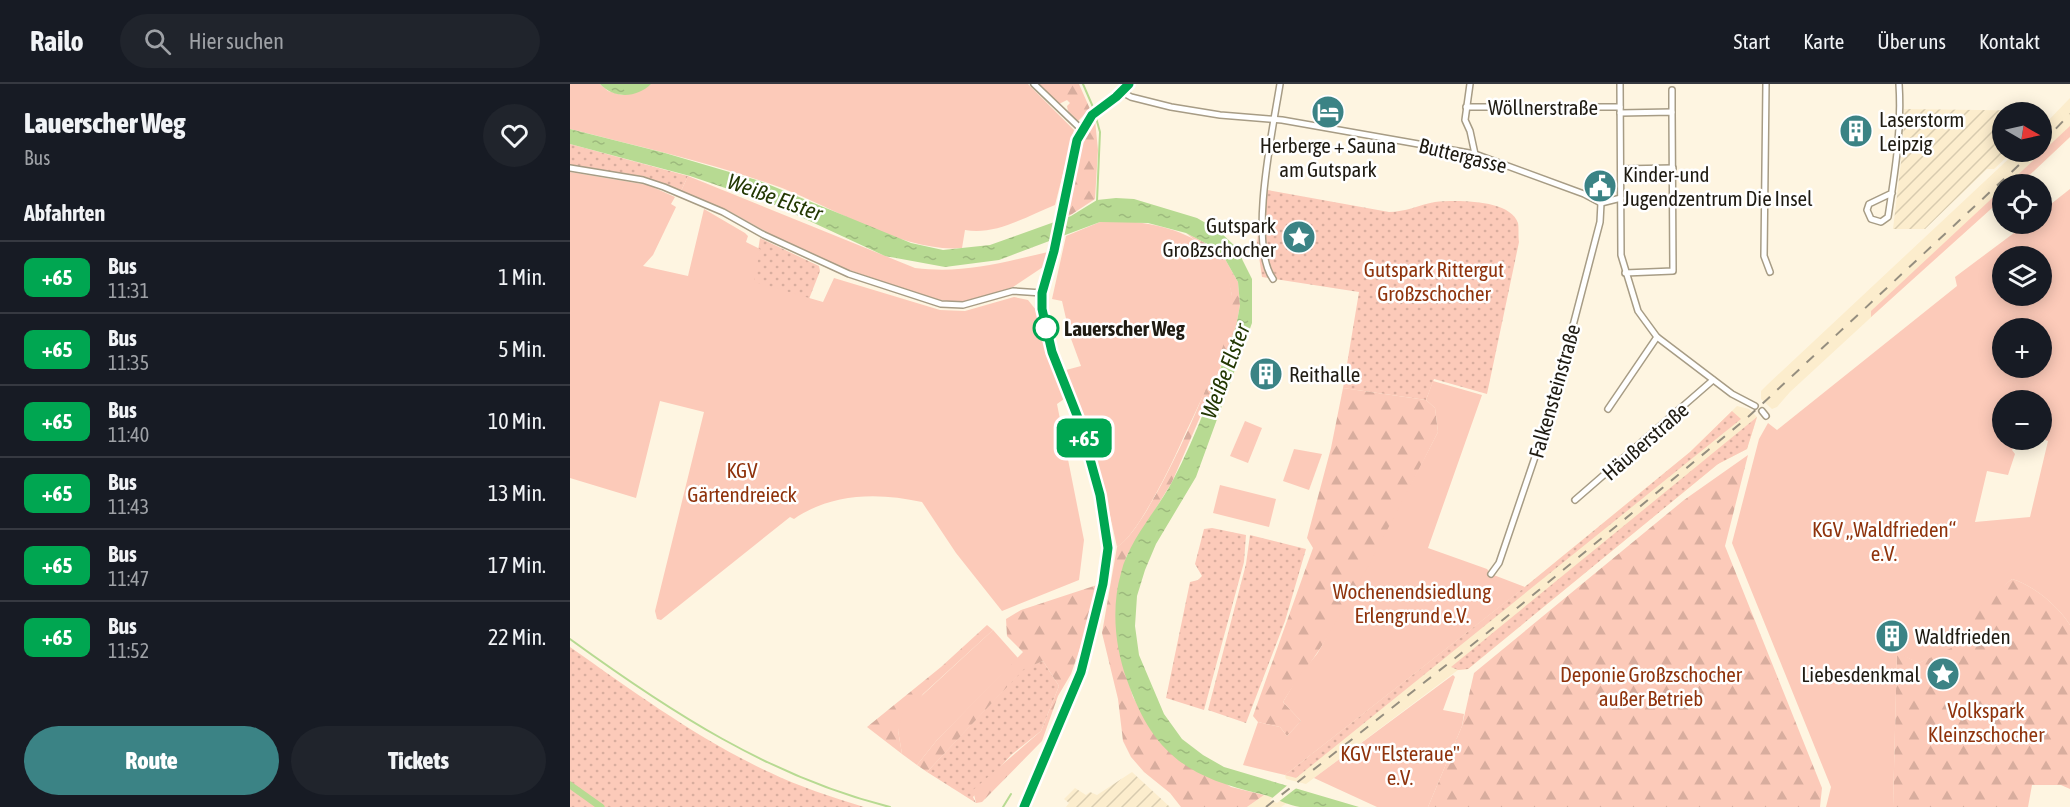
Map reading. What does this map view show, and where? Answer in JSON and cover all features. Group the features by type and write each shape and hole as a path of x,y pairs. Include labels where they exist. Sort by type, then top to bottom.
{"main road":[{"path":"1024,807 1081,672 1098,611 1108,548 1100,495 1080,423 1052,352 1042,309 1042,293 1082,129 1087,121 1122,92 1128,84"}],"street":[{"path":"1034,84 1082,129"},
{"path":"1273,279 1266,269 1263,256 1262,228 1280,84"},
{"path":"1470,84 1465,120 1470,131 1474,154"},
{"path":"1620,84 1621,255 1638,311 1656,337 1713,380 1755,406"},
{"path":"1766,84 1764,256 1770,272"},
{"path":"1892,193 1869,204 1867,210 1871,219 1881,222 1886,220 1892,193 1899,150 1899,84"},
{"path":"1625,273 1672,271 1672,90"},
{"name":"Buttergasse","path":"1122,92 1131,97 1171,106 1274,119 1474,154 1584,194 1601,203"},
{"name":"Wöllnerstraße","path":"1466,106 1672,112"},
{"path":"570,168 643,180 664,187 723,212 764,235 849,274 940,304 963,305 1013,291 1042,293"},
{"path":"1621,169 1673,168"},
{"path":"1601,203 1621,198"},
{"name":"Falkensteinstraße","path":"1491,573 1499,563 1551,410 1600,222 1601,203"},
{"path":"1608,410 1656,337"},
{"name":"Häußerstraße","path":"1575,500 1713,380"}],"shaded area":[{"path":"2070,98 2070,137 2052,154 2052,117"},
{"path":"1904,109 1992,110 1992,162 2001,162 1994,169 1987,169 1925,229 1893,229 1903,145"},
{"path":"2005,162 2043,162 2031,174 1992,174"},
{"path":"1992,174 1992,208 1790,392 1777,407 1772,409 1761,399 1761,391"},
{"path":"1737,406 1749,409 1757,417 1747,449 1718,464 1468,669 1458,670 1306,784 1286,779 1285,775 1531,582 1690,452"},
{"path":"1132,772 1170,807 1066,807 1069,803 1064,799 1075,788 1086,795 1090,792 1097,795"},
{"path":"1264,795 1287,803 1281,807 1247,807"}],"green space":[{"path":"570,84 600,84 608,91 622,95 651,84 1028,84 1074,130 1055,205 999,228 965,230 962,248 940,248 894,237 756,179 570,129"},
{"path":"1039,84 1079,84 1090,109 1078,121 1068,111 1067,106 1070,103 1067,100 1059,104"},
{"path":"1095,120 1098,150 1095,199 1066,218 1084,139"},
{"path":"2070,126 2070,137 2052,154 2052,143"},
{"path":"570,144 688,176 681,191 645,178 570,166"},
{"path":"2032,162 2043,162 2031,174 2019,174"},
{"name":"KGV Gärtendreieck","path":"570,172 648,185 675,197 671,204 676,207 653,255 643,266 688,276 704,209 745,233 748,236 746,242 760,249 754,282 823,302 834,278 940,310 965,311 1014,297 1028,300 1036,310 1046,354 1064,399 1057,404 1084,540 1079,580 1002,611 956,553 922,502 889,497 855,497 823,504 794,519 790,517 661,620 657,619 655,611 704,412 660,401 636,498 570,478"},
{"path":"688,176 915,268 949,270 966,268 1048,252 1043,267 1013,287 971,301 954,302 934,299 843,268 772,235 729,211 681,191"},
{"name":"Gutspark Rittergut Großzschocher","path":"1262,189 1389,212 1435,202 1468,201 1493,205 1513,215 1518,223 1519,242 1487,394 1434,379 1426,400 1343,388 1359,292 1262,277 1257,243"},
{"name":"KGV „Waldfrieden“ e.V.","path":"2070,189 2070,625 2044,597 2012,579 1975,611 1975,637 1919,663 1897,653 1893,807 1826,807 1831,787 1732,543 1759,439 1768,423 1777,430 1957,286 1955,277 1992,249 1992,306 2052,306 2052,246 1997,246 2013,234 2052,234 2052,203","holes":["1992,390 2052,390 2052,450 2046,450 2030,517 1975,522 1987,471 2008,475 2015,454 2012,450 1992,450"]},
{"path":"1992,198 1992,208 1871,317 1871,311"},
{"path":"1125,221 1178,232 1194,239 1207,249 1219,261 1227,277 1232,296 1232,312 1214,370 1170,467 1153,500 1134,529 1117,547 1095,457 1066,370 1081,366 1070,336 1062,301 1052,299 1066,236 1100,222"},
{"path":"1186,233 1211,246 1225,259 1238,282 1240,305 1236,327 1172,482 1126,557 1116,627 1120,654 1133,697 1157,738 1231,787 1264,795 1247,807 1181,807 1170,793 1144,772 1131,757 1123,741 1118,699 1102,633 1117,547 1132,533 1169,471 1205,390 1229,321 1232,299 1227,279 1209,253"},
{"path":"760,238 819,266 820,271 809,299 753,283"},
{"name":"Wochenendsiedlung Erlengrund e.V.","path":"1433,381 1482,395 1428,548 1487,569 1491,574 1525,587 1285,775 1243,765 1258,722 1280,727 1287,736 1301,721 1283,702 1298,677 1317,654 1370,563 1438,432 1435,408 1426,400"},
{"path":"1343,388 1426,400 1435,408 1438,432 1381,545 1350,600 1283,702 1301,721 1287,736 1280,727 1258,722 1253,716 1313,548 1307,538 1331,448"},
{"path":"1732,411 1741,419 1296,778 1285,775 1531,582 1690,452"},
{"path":"1757,417 1747,449 1718,464 1468,669 1458,670 1451,667"},
{"path":"1245,421 1262,428 1248,463 1230,456"},
{"path":"1294,449 1322,454 1309,490 1283,481"},
{"name":"Deponie Großzschocher außer Betrieb","path":"1748,455 1725,546 1822,788 1820,807 1428,807 1462,726 1474,673 1684,500"},
{"path":"1220,485 1276,499 1269,527 1213,513"},
{"path":"1212,528 1246,535 1244,562 1204,710 1166,698 1190,582 1202,576 1195,564 1204,529"},
{"path":"1250,535 1306,549 1285,621 1246,723 1208,710 1246,564"},
{"name":"Volkspark Kleinzschocher","path":"2012,579 2044,597 2070,625 2070,789 2061,785 2032,785 2028,807 1893,807 1897,652 1919,663 1944,650 1979,605"},
{"path":"1097,585 1087,628 1071,674 1058,696 1042,741 982,802 976,803 973,790 1041,731 1059,686 1043,661 1024,669 927,772 917,765 937,740 1023,652 1007,636 1006,619 1021,610"},
{"path":"987,625 993,630 923,694 898,730 902,754 867,727 941,667"},
{"path":"993,630 1018,658 937,740 917,765 902,754 898,730 903,713"},
{"path":"570,647 667,714 717,745 792,782 864,807 570,807"},
{"path":"1043,661 1059,686 1041,731 1011,755 973,797 976,803 927,772 1024,668"},
{"name":"KGV \"Elsteraue\" e.V.","path":"1453,675 1455,677 1443,710 1464,714 1462,726 1428,807 1377,807 1314,778"}],"water":[{"path":"600,84 651,84 639,92 626,95 612,92"},
{"name":"Weiße Elster","path":"570,129 665,153 760,181 911,243 943,250 990,245 1071,216 1097,200 1116,198 1134,199 1197,218 1218,230 1236,247 1252,279 1252,323 1196,477 1156,544 1145,570 1137,596 1135,626 1139,655 1164,714 1182,739 1203,755 1224,767 1359,807 1295,806 1212,779 1193,770 1161,744 1148,727 1123,667 1117,641 1115,614 1121,573 1130,549 1166,493 1190,444 1236,327 1240,305 1238,282 1225,259 1211,246 1186,233 1148,223 1100,222 999,260 945,267 885,256 775,205 690,176 570,144"}],"pier":[{"path":"1290,783 1299,786 1277,803 1270,800"}],"waterway":[{"path":"1083,84 1100,132 1097,201"},
{"path":"570,639 607,666 722,739 803,778 890,807"},
{"path":"570,785 601,807"},
{"path":"1003,807 1011,794"}],"railway":[{"path":"2052,133 2070,114"},
{"path":"1266,807 1487,633 1747,418 2022,162"}],"bus line":[{"name":"+65","path":"1024,807 1081,672 1096,620 1106,571 1108,548 1105,519 1089,451 1052,352 1042,309 1042,293 1054,251 1060,213 1077,140 1092,115 1129,84"}],"place":[{"name":"Herberge + Sauna am Gutspark","path":"1328,112"},
{"name":"Laserstorm Leipzig","path":"1856,131"},
{"name":"Kinder-und Jugendzentrum Die Insel","path":"1600,186"},
{"name":"Gutspark Großzschocher","path":"1299,237"},
{"name":"Lauerscher Weg","path":"1046,328"},
{"name":"Reithalle","path":"1266,374"},
{"name":"Waldfrieden","path":"1892,636"},
{"name":"Liebesdenkmal","path":"1943,674"}]}
